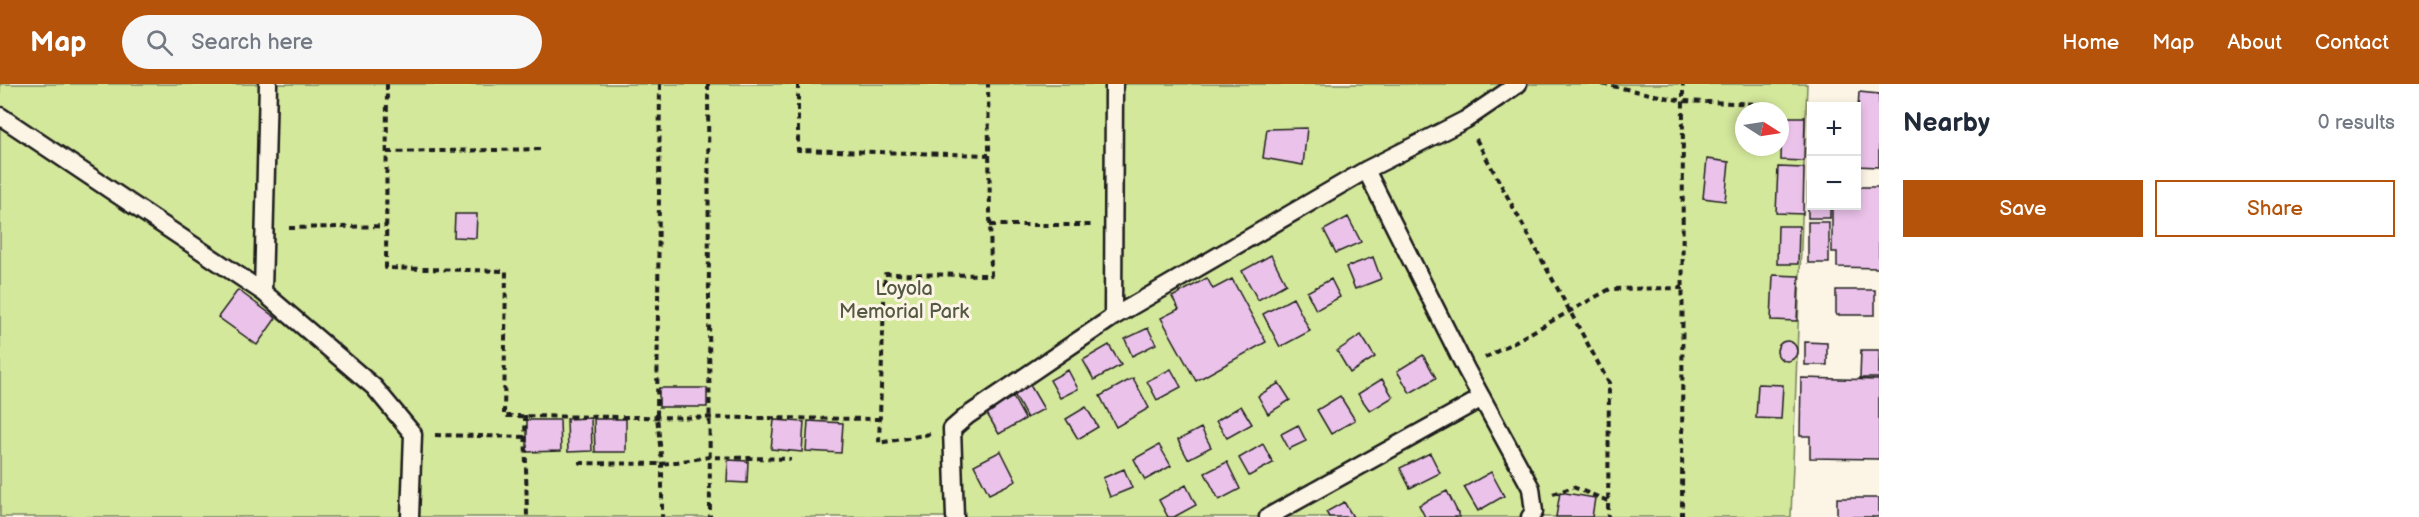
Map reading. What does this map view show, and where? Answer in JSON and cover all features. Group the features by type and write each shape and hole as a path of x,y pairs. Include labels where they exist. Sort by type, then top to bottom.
{"lane":[{"path":"263,292 268,84"},
{"path":"1113,317 1114,84"},
{"path":"955,517 952,429 967,416 1113,317 1366,170 1466,120 1518,84"},
{"path":"0,116 263,292 375,387 413,434 410,517"},
{"path":"1366,170 1466,369 1531,488 1531,509"},
{"path":"1268,517 1482,398"}],"path":[{"path":"387,84 387,268 506,271 504,416 880,419"},
{"path":"660,84 657,416 662,464 662,517"},
{"path":"708,84 710,517"},
{"path":"798,84 798,150 989,154"},
{"path":"952,429 879,443 885,274 992,275 988,84"},
{"path":"1602,84 1683,101 1735,103"},
{"path":"1682,517 1683,84"},
{"path":"1466,120 1609,383 1608,517"},
{"path":"387,152 544,149"},
{"path":"990,225 1113,225"},
{"path":"265,228 387,226"},
{"path":"1466,369 1610,289 1683,288"},
{"path":"525,415 527,517"},
{"path":"413,434 526,437"},
{"path":"579,463 662,464 709,457 791,459"},
{"path":"1531,509 1573,487 1608,501"}],"green space":[{"name":"Loyola Memorial Park","path":"0,84 1807,84 1791,517 0,517"}],"building":[{"path":"1859,92 1879,94 1879,167 1861,166 1861,102 1858,102"},
{"path":"1789,117 1805,117 1804,161 1781,160 1781,156 1789,156"},
{"path":"1307,128 1303,165 1263,158 1267,129"},
{"path":"1707,159 1729,162 1725,201 1703,198"},
{"path":"1778,167 1804,168 1803,214 1776,213"},
{"path":"1861,187 1879,187 1879,268 1837,267 1837,252 1832,252 1832,210 1861,210"},
{"path":"1808,210 1830,210 1830,218 1808,218"},
{"path":"455,214 477,214 476,238 454,237"},
{"path":"1348,217 1361,242 1336,253 1324,230"},
{"path":"1808,222 1829,222 1829,263 1808,263"},
{"path":"1778,226 1799,226 1798,264 1777,264"},
{"path":"1271,255 1286,284 1258,300 1242,271"},
{"path":"1373,257 1381,279 1355,289 1346,267"},
{"path":"1773,275 1799,276 1797,321 1771,320"},
{"path":"1207,278 1213,289 1232,279 1266,342 1196,381 1161,318 1179,309 1172,297"},
{"path":"1331,279 1340,297 1316,310 1307,292"},
{"path":"238,290 276,318 257,345 218,317"},
{"path":"1836,290 1875,290 1875,315 1836,315"},
{"path":"1293,298 1310,331 1280,347 1263,314"},
{"path":"1148,328 1156,344 1132,356 1125,339"},
{"path":"1361,335 1375,357 1350,373 1337,351"},
{"path":"1787,341 1794,344 1797,351 1794,358 1787,361 1780,358 1777,351 1780,344"},
{"path":"1805,342 1827,343 1827,365 1805,365"},
{"path":"1109,345 1121,365 1094,380 1083,360"},
{"path":"1861,350 1879,350 1879,378 1860,378"},
{"path":"1423,355 1436,378 1410,393 1397,371"},
{"path":"1171,369 1181,387 1157,400 1147,381"},
{"path":"1068,370 1078,389 1060,398 1050,380"},
{"path":"1133,378 1149,408 1116,427 1100,396"},
{"path":"1801,378 1879,380 1879,459 1810,458 1810,436 1800,436"},
{"path":"1382,379 1393,397 1370,411 1358,394"},
{"path":"1279,383 1290,400 1268,414 1258,396"},
{"path":"1758,384 1783,385 1781,419 1756,418"},
{"path":"1030,385 1044,409 1027,418 1014,394"},
{"path":"659,388 707,388 707,407 659,407"},
{"path":"1340,396 1355,420 1331,434 1317,410"},
{"path":"1013,397 1025,419 999,434 986,412"},
{"path":"1241,406 1252,424 1227,438 1216,421"},
{"path":"1086,407 1098,427 1078,439 1066,419"},
{"path":"591,418 592,451 568,452 567,419"},
{"path":"594,419 626,419 626,452 595,452"},
{"path":"527,420 560,420 561,451 527,452"},
{"path":"774,420 804,422 802,452 771,449"},
{"path":"808,421 843,423 841,453 806,451"},
{"path":"1298,425 1306,441 1289,449 1281,434"},
{"path":"1201,428 1211,447 1188,459 1178,440"},
{"path":"1263,444 1273,463 1249,476 1239,458"},
{"path":"1159,445 1171,466 1145,480 1134,459"},
{"path":"1001,451 1016,481 989,494 974,465"},
{"path":"1430,453 1440,473 1410,488 1400,468"},
{"path":"728,460 748,461 747,483 727,482"},
{"path":"1227,462 1240,489 1219,500 1205,473"},
{"path":"1124,469 1132,488 1110,497 1103,478"},
{"path":"1491,472 1504,496 1478,511 1464,487"},
{"path":"1186,485 1196,505 1174,517 1168,517 1159,500"},
{"path":"1447,491 1460,517 1425,517 1419,505"},
{"path":"1560,492 1595,498 1592,517 1556,517"},
{"path":"1837,498 1879,498 1879,517 1837,517"},
{"path":"1344,502 1353,517 1329,517 1326,512"}]}
